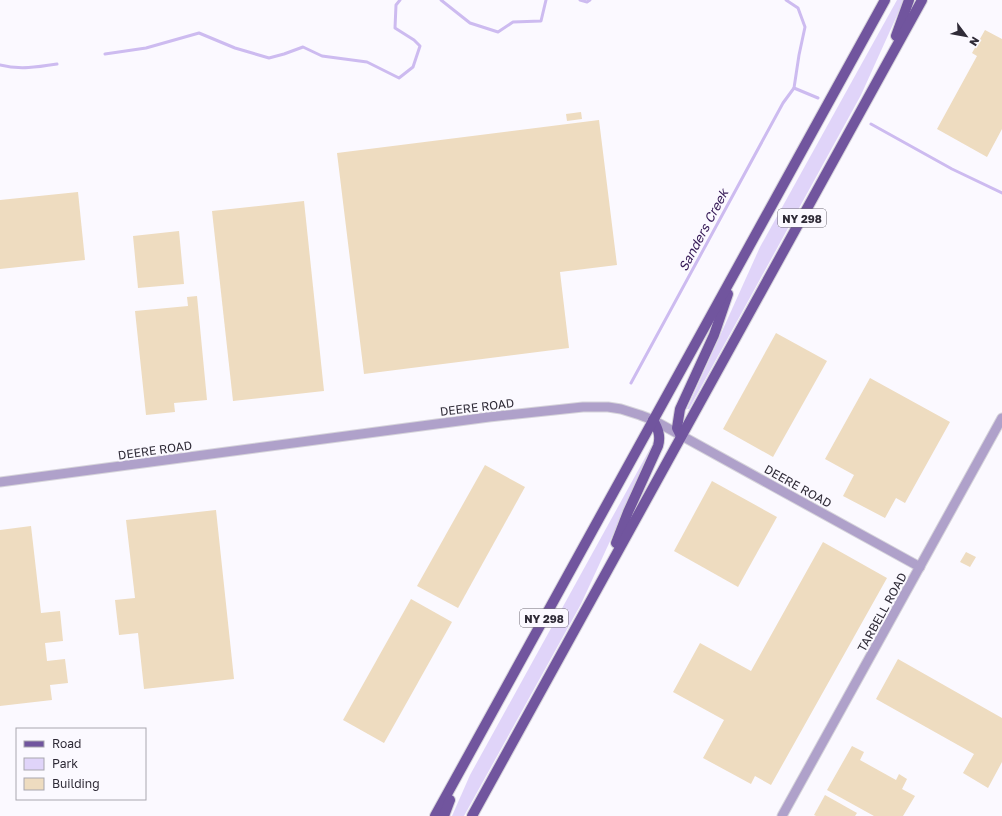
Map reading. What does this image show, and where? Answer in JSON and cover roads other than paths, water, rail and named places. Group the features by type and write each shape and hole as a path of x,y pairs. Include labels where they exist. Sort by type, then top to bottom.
{"main road":[{"name":"NY 298","path":"435,816 885,0"},
{"path":"883,70 910,0"},
{"name":"NY 298","path":"472,816 922,0"},
{"path":"681,436 677,428 680,409 714,335 737,267"},
{"path":"600,582 628,512 660,440 659,432 653,420"},
{"path":"444,816 463,766"}],"street":[{"name":"DEERE ROAD","path":"0,482 489,417 583,407 608,407 621,409 653,420 920,567"},
{"name":"TARBELL ROAD","path":"782,816 1002,418"}],"waterway":[{"path":"105,54 146,48 199,33 235,48 269,58 303,47 322,56 367,62 399,78 413,67 420,46 414,40 395,28 396,5 400,0"},
{"path":"441,0 470,23 498,32 513,22 541,21 546,0"},
{"path":"580,0 587,2 590,0"},
{"path":"786,0 798,8 805,27 794,88 818,98"},
{"path":"0,65 21,68 57,64"},
{"name":"Sanders Creek","path":"631,383 783,103 794,88"},
{"path":"871,124 952,169 1002,193"}]}
